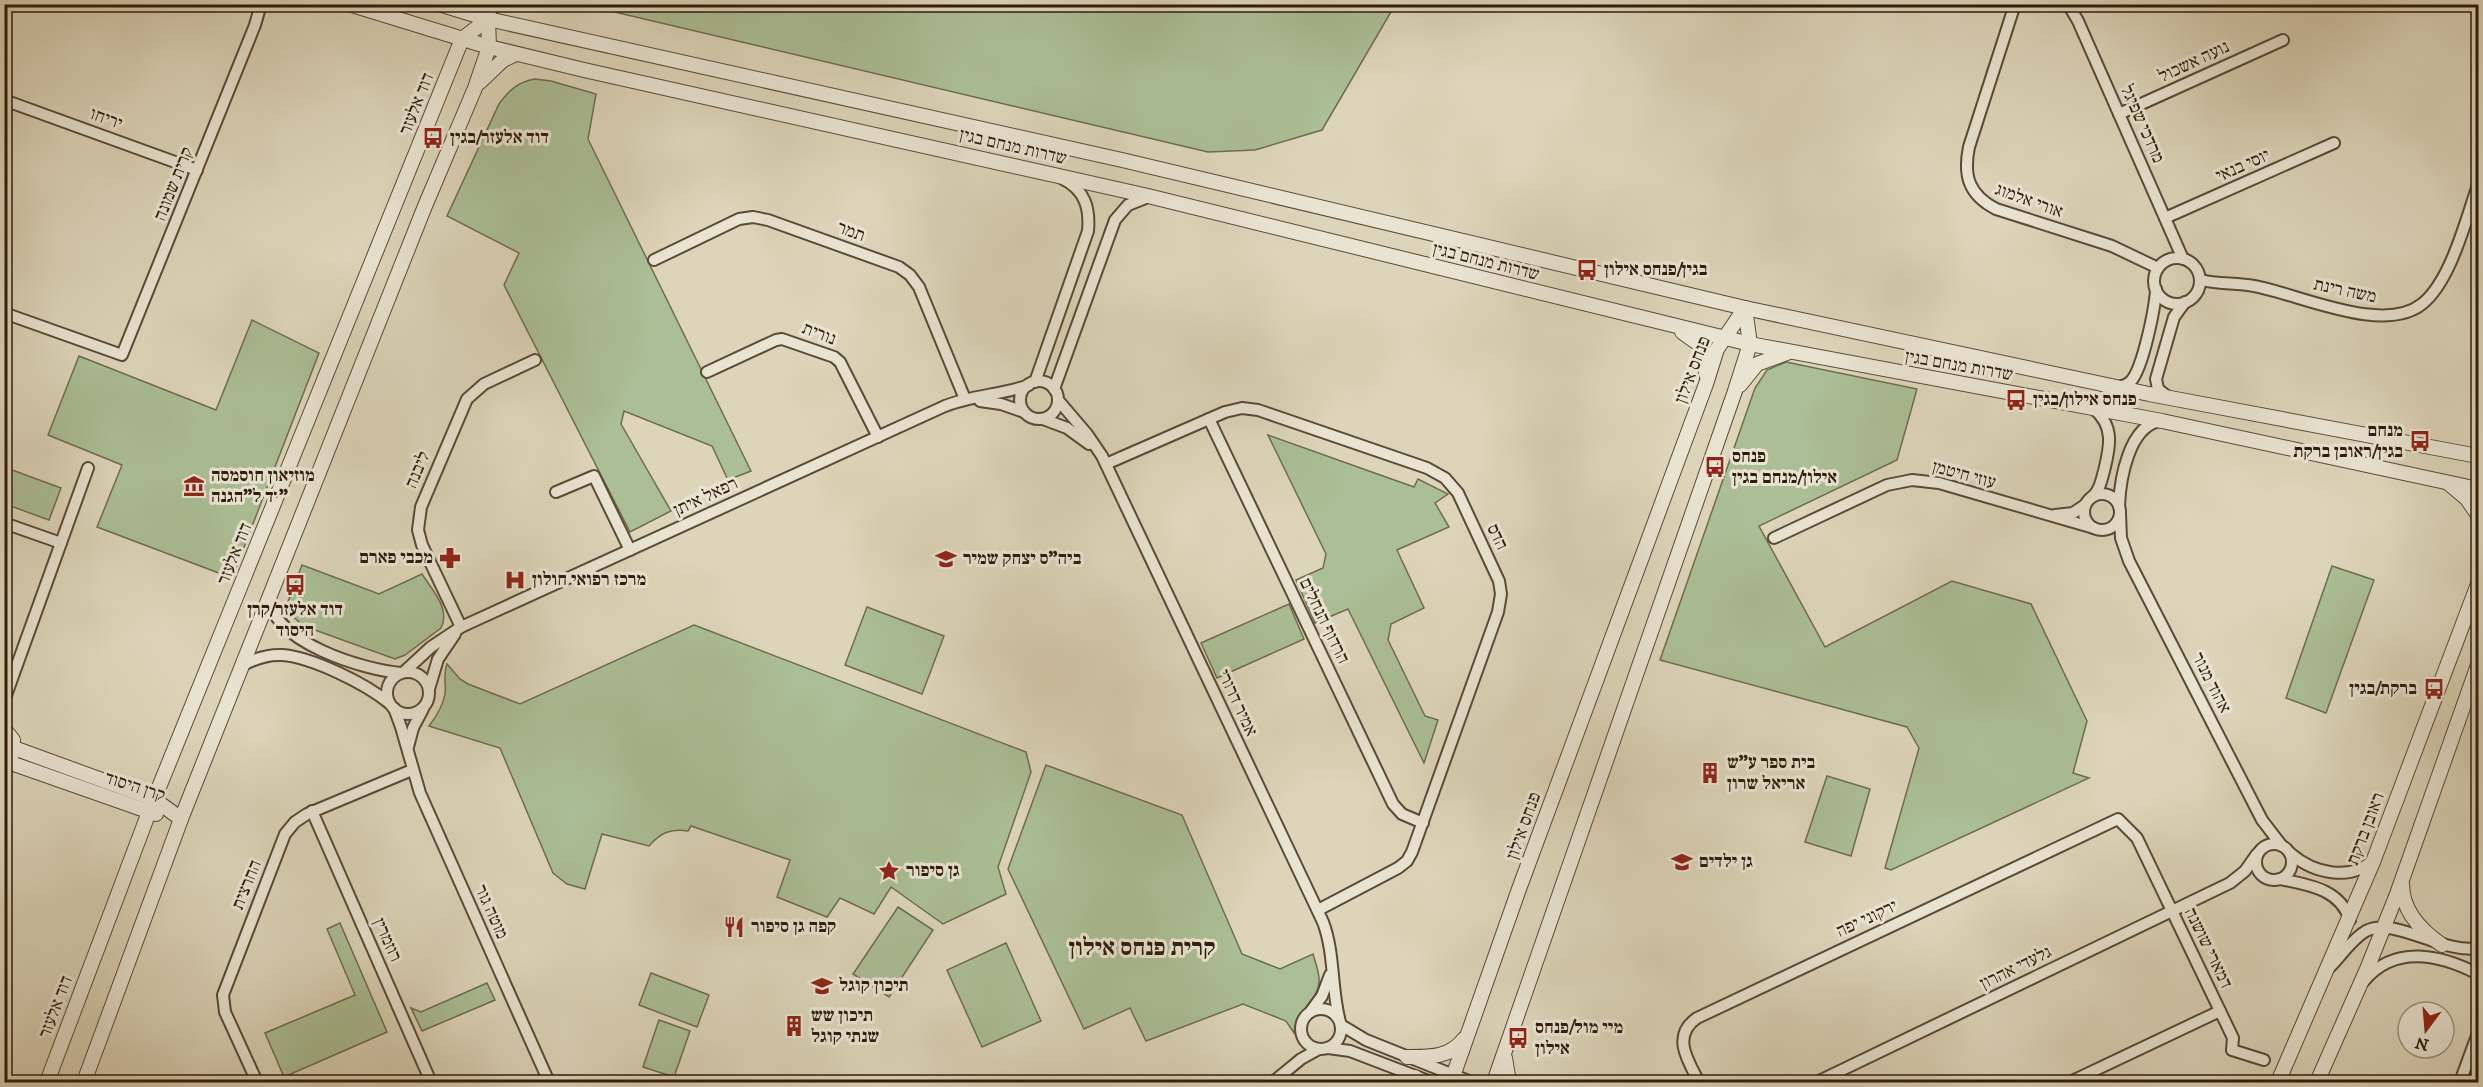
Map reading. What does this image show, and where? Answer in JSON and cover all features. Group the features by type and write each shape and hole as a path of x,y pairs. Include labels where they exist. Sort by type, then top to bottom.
{"street":[{"name":"קרית שמונה","path":"4,313 122,355 255,25 261,4"},
{"name":"קרית שמונה","path":"255,25 268,4"},
{"name":"שדרות מנחם בגין","path":"349,4 516,54 1153,198 1788,353 2162,421 2478,489"},
{"name":"שדרות מנחם בגין","path":"439,4 488,19 1110,158 1745,308 2118,387 2478,456"},
{"path":"84,1083 181,819 425,206 475,88 489,47 488,19 494,4"},
{"name":"אורי אלמוג","path":"2015,4 1969,147 1966,171 1970,186 1979,198 1996,209 2112,246 2158,268"},
{"name":"מרדכי שפיגל","path":"2073,6 2183,259"},
{"path":"462,39 488,19"},
{"name":"דוד אלעזר","path":"47,1083 151,806 462,39"},
{"name":"נועה אשכול","path":"2120,114 2283,39"},
{"path":"475,88 490,71 516,54"},
{"name":"יריחו","path":"4,100 197,170"},
{"name":"יוסי בנאי","path":"2165,218 2334,143"},
{"path":"1024,412 1021,398 1024,390 1032,384 1088,231 1088,211 1084,198 1071,183 1055,175"},
{"name":"משה רינת","path":"2200,280 2256,286 2362,314 2390,316 2402,314 2423,303 2440,282 2478,185"},
{"path":"965,399 1001,404 1034,418 1043,418 1054,411 1056,394 1115,220 1124,208 1133,202 1146,197 1153,198"},
{"name":"תמר","path":"654,260 735,220 750,217 768,220 894,266 910,274 919,287 965,399"},
{"path":"2118,387 2128,383 2135,374 2153,314 2156,289 2154,278 2158,268 2172,258 2183,259 2195,267 2200,280 2196,293 2175,314 2156,379 2158,389 2169,397"},
{"path":"2156,289 2167,301 2185,302"},
{"path":"1494,1083 1734,391 1749,344 1745,308"},
{"name":"פנחס אילון","path":"1453,1079 1520,889 1707,384 1717,349 1745,308"},
{"path":"1676,327 1703,347 1707,384"},
{"name":"נורית","path":"707,372 782,339 834,357 840,362 878,437"},
{"path":"1734,391 1757,364 1788,353"},
{"name":"ליבנה","path":"462,627 422,545 418,530 420,507 467,399 484,384 535,360"},
{"path":"1032,384 1047,384 1056,394"},
{"name":"רפאל איתן","path":"402,673 431,647 462,627 965,399 1008,392 1032,384"},
{"name":"אמיר דרורי","path":"1056,394 1091,438 1103,459 1318,910 1328,938 1340,1024"},
{"name":"הדס","path":"1103,459 1234,410 1246,408 1262,411 1431,470 1448,480 1458,493 1498,577 1501,602 1412,852 1401,866 1318,910"},
{"path":"2088,501 2098,495 2107,495 2114,499 2119,510 2113,526 2097,529 2085,519 2088,501 2101,484 2110,441 2105,422 2093,408"},
{"name":"אמיר דרורי","path":"1043,418 1072,431 1103,459"},
{"name":"הרדוף הנחלים","path":"1209,419 1393,804 1402,814 1424,822"},
{"name":"אהוד מנור","path":"2162,421 2144,428 2136,438 2123,476 2119,510 2121,538 2129,561 2262,820 2286,850"},
{"path":"4,701 88,468"},
{"path":"556,492 594,476 630,550"},
{"name":"עוזי חיטמן","path":"1774,538 1887,485 1907,480 1938,483 2097,529"},
{"path":"2447,482 2467,499 2478,515"},
{"name":"עוזי חיטמן","path":"2049,516 2073,513 2088,501"},
{"path":"4,523 61,543"},
{"name":"אהוד מנור","path":"2097,529 2114,541 2129,561"},
{"name":"ראובן ברקת","path":"2278,1083 2350,920 2478,584"},
{"path":"242,666 270,655 296,658 349,677 391,706 409,714 424,708 429,699 429,689 420,676 368,667 306,643 282,625 273,611 270,597"},
{"name":"רפאל איתן","path":"429,689 438,659 462,627"},
{"path":"2317,1083 2360,986 2402,881 2478,665"},
{"path":"391,706 388,687 393,678 402,673"},
{"name":"מוטה גור","path":"391,706 401,727 412,770 549,1083"},
{"name":"מוטה גור","path":"408,754 413,728 424,708"},
{"path":"4,729 13,740 14,748 6,764"},
{"name":"קרן היסוד","path":"14,748 181,819"},
{"name":"קרן היסוד","path":"6,764 151,806"},
{"name":"החרצית","path":"257,1083 225,1012 223,991 285,834 295,822 312,811 412,770"},
{"name":"רוזמרין","path":"312,811 431,1083"},
{"name":"דמארי שושנה","path":"2070,1083 2220,1011 2137,838 2118,819"},
{"name":"ירקוני יפה","path":"1699,1083 1688,1061 1683,1044 1685,1031 1697,1018 2118,819"},
{"path":"2262,820 2263,838 2255,863 2258,871 2274,880 2287,875 2292,867 2286,850"},
{"path":"2258,853 2270,844 2286,850 2311,867 2338,873 2362,867 2375,857"},
{"name":"גלעדי אהרון","path":"2230,883 2245,871 2258,853"},
{"name":"גלעדי אהרון","path":"1817,1083 2230,883 2250,877 2314,887 2344,904 2350,920"},
{"path":"2402,881 2404,900 2413,918 2422,930 2442,945"},
{"path":"2327,971 2361,934 2374,928 2399,930 2464,950 2478,948"},
{"path":"2360,986 2382,966 2407,956 2439,958 2478,972 2478,960"},
{"name":"אמיר דרורי","path":"1309,1013 1324,992 1331,969"},
{"path":"1287,1071 1298,1049 1303,1021 1309,1013 1327,1010 1335,1015 1340,1024 1366,1040 1453,1079 1471,1083"},
{"path":"2220,1011 2233,1038 2232,1050 2264,1060"},
{"path":"1273,1083 1308,1054 1324,1048 1339,1037 1340,1024"},
{"path":"1302,1033 1308,1043 1324,1048 1350,1051 1418,1080 1431,1083"},
{"path":"1407,1057 1447,1053 1455,1050 1469,1033"},
{"path":"2460,1083 2478,1033"},
{"path":"1505,1051 1509,1083"}],"green space":[{"path":"585,5 1395,5 1322,130 1255,150 1208,152"},
{"path":"535,79 551,81 596,94 588,139 751,471 728,480 712,446 624,411 621,424 671,511 630,532 504,285 519,253 447,216 499,104 514,87"},
{"name":"מוזיאון חוסמסה יד ל\"הגנה\"","path":"252,320 319,353 232,578 97,527 122,465 48,435 79,356 216,410"},
{"path":"1786,362 1917,389 1897,460 1759,526 1825,647 1952,581 2031,604 2087,721 2073,773 2089,778 1891,870 1885,868 1919,748 1907,727 1660,660 1755,388 1767,370"},
{"path":"1268,435 1414,487 1418,479 1448,494 1435,503 1449,527 1397,550 1424,608 1391,624 1388,640 1425,716 1438,720 1424,763 1348,609 1315,623 1296,580 1323,568 1326,554"},
{"path":"4,467 61,488 49,520 5,504"},
{"path":"302,565 379,594 422,574 442,607 444,614 441,628 405,655 395,659 304,626 291,615 288,609 288,602"},
{"path":"2332,566 2374,580 2326,713 2286,698"},
{"path":"1289,604 1304,639 1217,678 1201,643"},
{"path":"867,607 944,636 922,694 845,665"},
{"path":"694,625 1026,752 1031,772 998,867 1006,894 943,924 891,887 874,914 840,898 827,917 777,897 790,860 691,826 688,831 666,832 649,846 602,834 585,889 567,884 553,873 500,748 429,726 444,698 447,664 460,679 468,684 520,704"},
{"path":"1046,765 1182,815 1242,954 1280,969 1313,954 1319,975 1318,988 1299,1018 1294,1033 1286,1021 1243,1004 1146,1041 1130,1008 1084,1029 1008,869"},
{"path":"1827,776 1870,789 1851,856 1805,842"},
{"path":"898,907 933,930 889,997 853,974"},
{"path":"340,923 387,1032 284,1077 265,1033 355,995 327,929"},
{"path":"1006,943 1041,1021 982,1047 947,970"},
{"path":"651,973 709,995 697,1027 639,1005"},
{"path":"487,983 495,1000 422,1031 411,1008 421,1012"},
{"path":"659,1020 690,1031 674,1077 643,1067"}],"place":[{"name":"דוד אלעזר/בגין","path":"433,138"},
{"name":"בגין/פנחס אילון","path":"1587,270"},
{"name":"פנחס אילון/בגין","path":"2016,400"},
{"name":"מנחם בגין/ראובן ברקת","path":"2420,441"},
{"name":"פנחס אילון/מנחם בגין","path":"1715,467"},
{"name":"מוזיאון חוסמסה יד ל\"הגנה\"","path":"194,486"},
{"name":"מכבי פארם","path":"450,558"},
{"name":"ביה\"ס יצחק שמיר","path":"946,559"},
{"name":"מרכז רפואי חולון","path":"515,580"},
{"name":"דוד אלעזר/קרן היסוד","path":"295,585"},
{"name":"ברקת/בגין","path":"2434,689"},
{"name":"בית ספר ע''ש אריאל שרון","path":"1710,773"},
{"name":"גן ילדים","path":"1682,862"},
{"name":"גן סיפור","path":"889,871"},
{"name":"קפה גן סיפור","path":"734,927"},
{"name":"תיכון קוגל","path":"822,986"},
{"name":"תיכון שש שנתי קוגל","path":"794,1026"},
{"name":"מיי מול/פנחס אילון","path":"1518,1038"}],"district":[{"name":"קרית פנחס אילון","path":"1142,948"}]}
